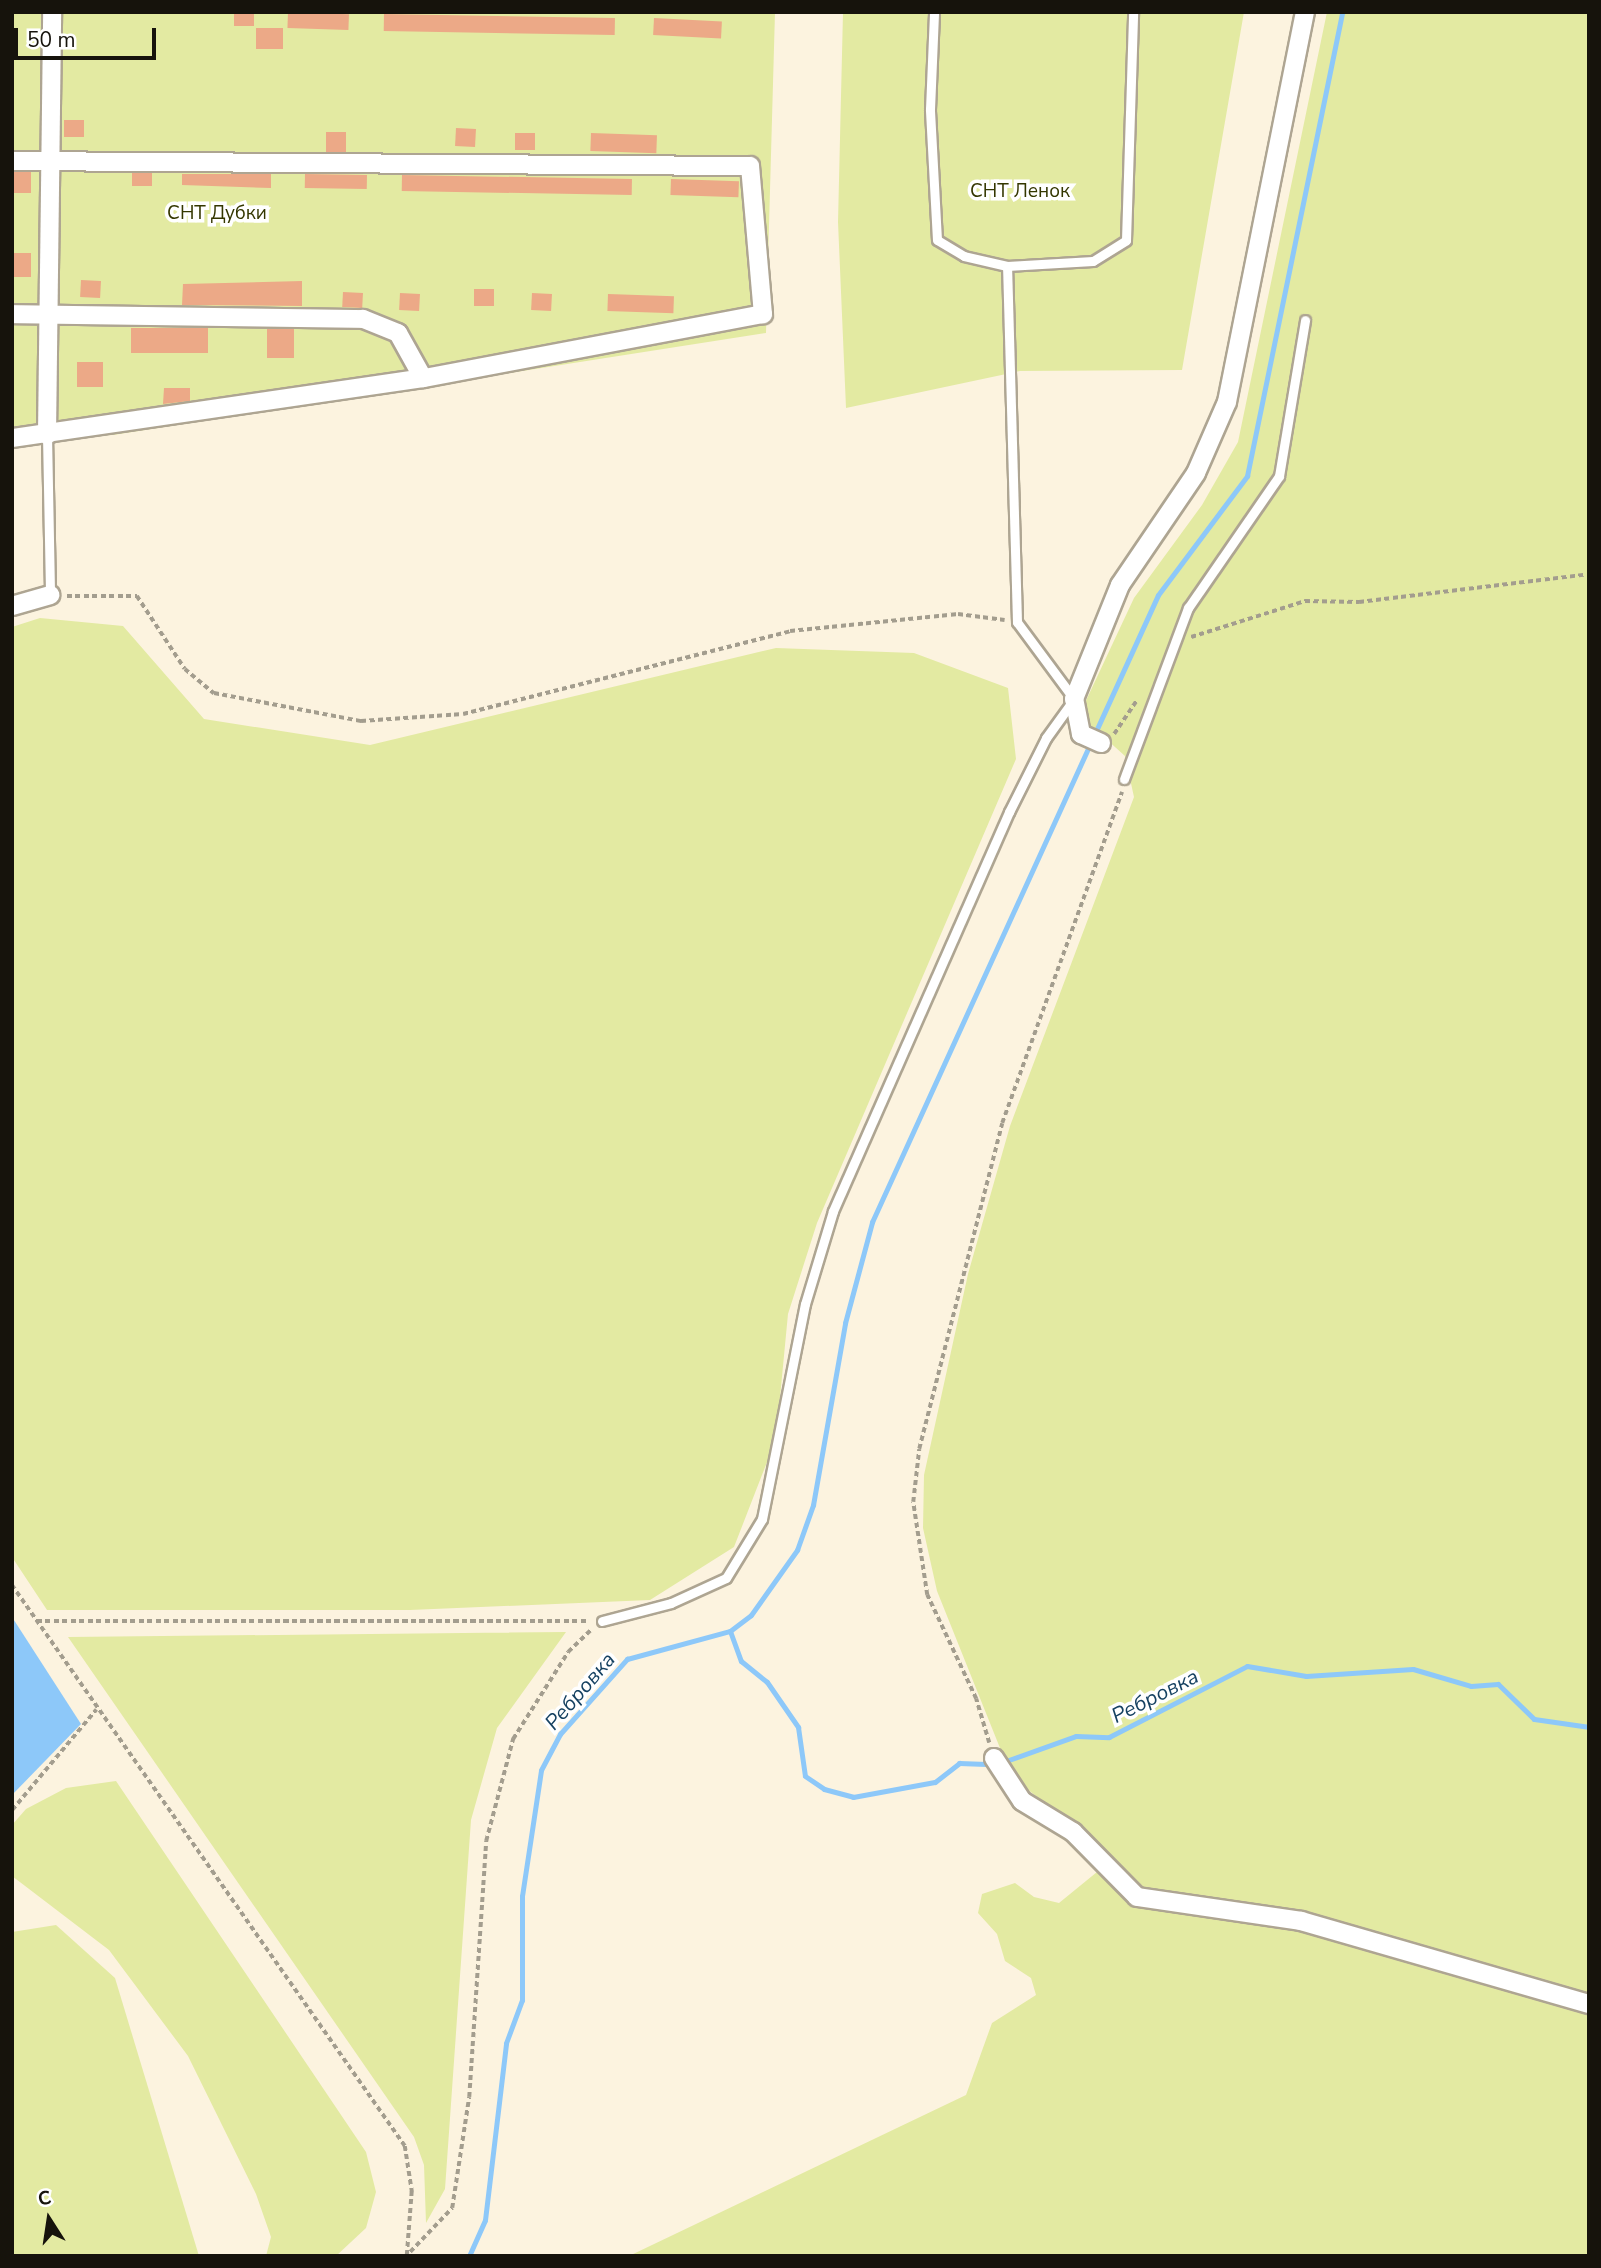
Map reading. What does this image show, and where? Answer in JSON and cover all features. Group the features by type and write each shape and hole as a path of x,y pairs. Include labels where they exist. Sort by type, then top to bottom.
{"street":[{"path":"47,435 52,12"},
{"path":"1101,743 1081,734 1074,699 1120,585 1196,473 1227,402 1305,12"},
{"path":"12,161 750,166 763,314 423,378 12,438"},
{"path":"12,314 363,319 398,333 423,378"},
{"path":"12,606 50,596"},
{"path":"994,1758 1022,1801 1073,1832 1137,1897 1301,1921 1589,2004"}],"lane":[{"path":"934,12 930,109 937,240 964,256 1007,266 1093,261 1126,240 1133,12"},
{"path":"602,1620 671,1603 726,1578 762,1519 805,1304 833,1211 1009,813 1046,738 1074,699 1017,622 1007,266"},
{"path":"1124,779 1188,608 1279,476 1305,320"},
{"path":"47,435 50,596"}],"path":[{"path":"1172,650 1201,630 1267,608 1589,574"},
{"path":"50,596 137,596 185,669 214,693 362,721 463,714 790,631 958,614 1017,622"},
{"path":"1101,743 1119,730 1143,692"},
{"path":"994,1758 976,1699 927,1595 913,1502 919,1449 987,1171 1124,779"},
{"path":"12,1585 96,1710 405,2147 412,2191 408,2255"},
{"path":"36,1621 602,1620"},
{"path":"408,2255 452,2208 468,2097 486,1841 513,1739 569,1651 602,1620"},
{"path":"12,1810 96,1710"}],"green space":[{"name":"СНТ Дубки","path":"12,12 775,12 766,333 113,435 12,438"},
{"name":"СНТ Ленок","path":"843,12 1244,12 1182,370 1020,371 846,408 838,222"},
{"path":"1327,12 1589,12 1589,2256 629,2256 966,2095 992,2023 1036,1995 1031,1978 1005,1961 997,1934 978,1913 982,1894 1015,1883 1034,1897 1059,1903 1097,1872 1093,1841 1027,1789 1004,1758 937,1591 923,1528 924,1475 968,1274 1010,1126 1134,797 1125,756 1105,738 1087,732 1083,707 1134,598 1202,505 1238,442"},
{"path":"40,618 123,626 204,719 370,745 776,648 914,653 1008,688 1016,759 817,1223 788,1314 776,1439 734,1547 650,1600 410,1610 47,1610 12,1557 12,627"},
{"path":"566,1632 497,1728 471,1820 445,2189 426,2223 424,2165 414,2137 68,1637"},
{"path":"116,1781 366,2152 376,2192 366,2228 336,2256 266,2256 271,2237 256,2194 188,2056 109,1950 12,1876 12,1825 26,1809 66,1788"},
{"path":"56,1925 115,1978 199,2256 12,2256 12,1932"}],"water":[{"path":"12,1617 81,1724 12,1795"}],"building":[{"path":"234,12 254,12 254,26 234,26"},
{"path":"288,12 349,14 348,30 287,28"},
{"path":"384,14 615,18 615,35 384,31"},
{"path":"654,18 722,22 721,39 653,35"},
{"path":"256,28 283,28 283,49 256,49"},
{"path":"64,120 84,120 84,137 64,137"},
{"path":"456,128 476,129 475,147 455,146"},
{"path":"326,132 346,132 346,152 326,152"},
{"path":"515,133 535,133 535,150 515,150"},
{"path":"591,133 657,135 656,153 590,151"},
{"path":"12,172 31,172 31,193 12,193"},
{"path":"132,173 152,173 152,186 132,186"},
{"path":"182,174 271,174 271,188 182,185"},
{"path":"305,174 367,175 367,189 305,188"},
{"path":"402,175 632,179 632,195 402,191"},
{"path":"671,179 739,181 738,197 670,195"},
{"path":"12,253 31,253 31,277 12,277"},
{"path":"81,280 101,281 100,298 80,297"},
{"path":"302,281 302,306 182,305 183,284"},
{"path":"474,289 494,289 494,306 474,306"},
{"path":"343,292 363,293 362,308 342,307"},
{"path":"400,293 420,294 419,311 399,310"},
{"path":"532,293 552,294 551,311 531,310"},
{"path":"608,294 674,296 673,313 607,311"},
{"path":"131,328 208,328 208,353 131,353"},
{"path":"267,329 294,329 294,358 267,358"},
{"path":"77,362 103,362 103,387 77,387"},
{"path":"164,388 190,388 190,401 163,404"}],"waterway":[{"path":"469,2256 485,2220 506,2043 522,2000 522,1896 541,1770 560,1734 627,1659 730,1631 751,1615 797,1550 813,1505 845,1323 872,1222 1158,595 1247,476 1342,12"},
{"name":"Ребровка","path":"730,1631 741,1661 767,1682 798,1727 805,1776 824,1789 853,1797 935,1782 959,1763 993,1764"},
{"name":"Ребровка","path":"1003,1762 1076,1736 1109,1737 1247,1666 1306,1676 1413,1669 1471,1686 1498,1684 1534,1719 1589,1727"}]}
